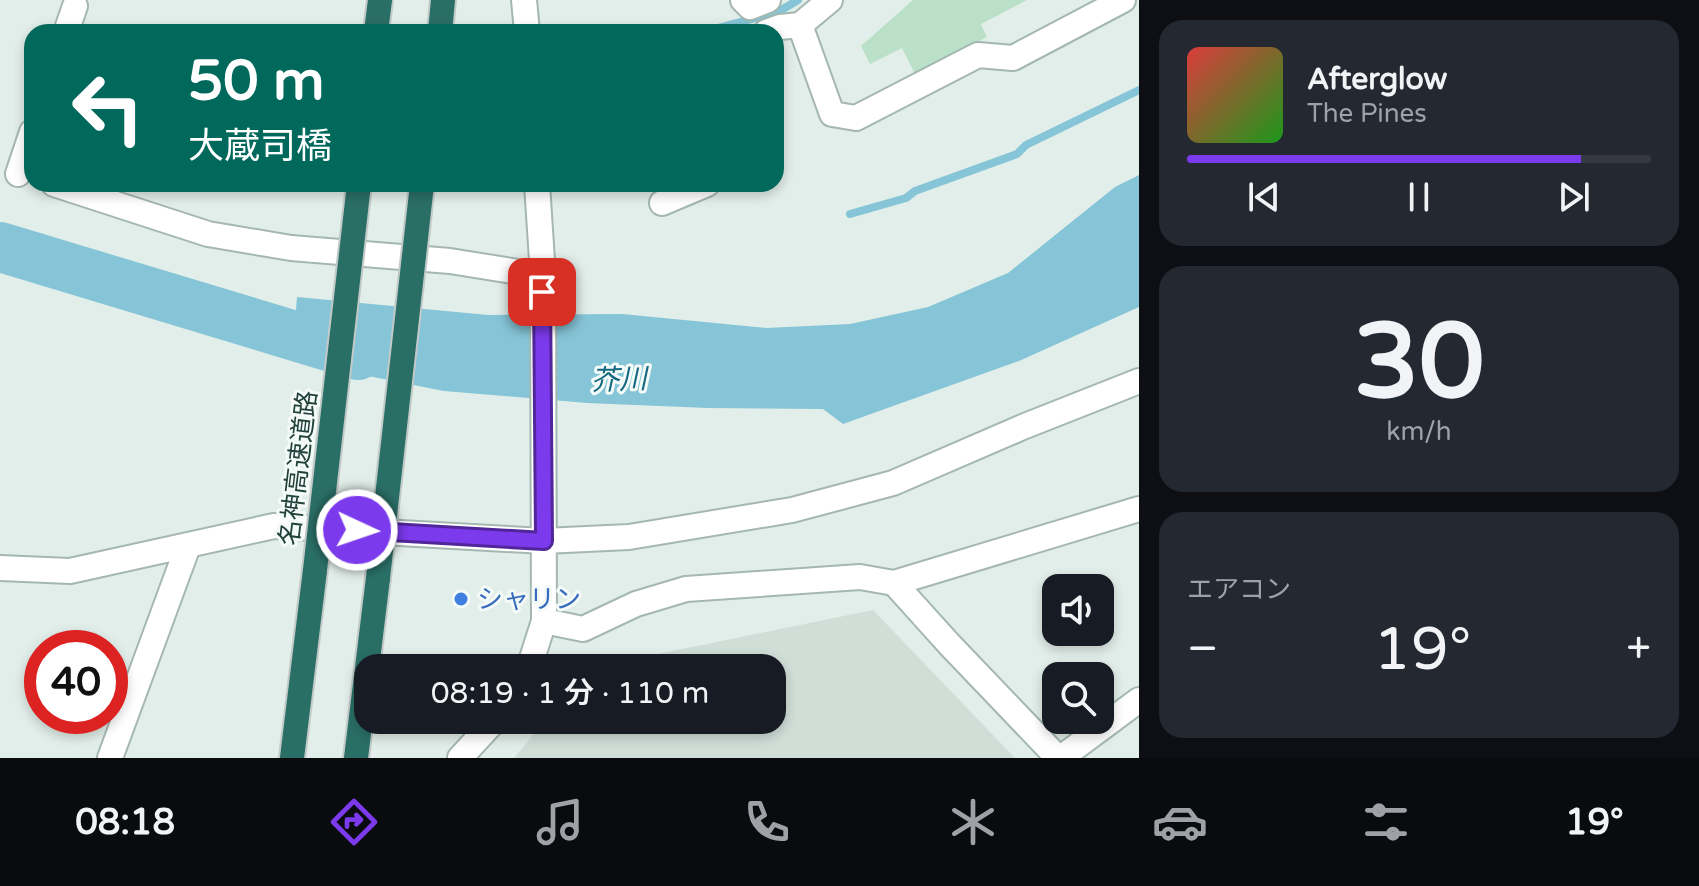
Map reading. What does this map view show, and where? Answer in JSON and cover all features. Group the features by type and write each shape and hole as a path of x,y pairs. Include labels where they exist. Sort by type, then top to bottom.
{"highway":[{"path":"377,24 380,0"},
{"path":"441,24 443,0"},
{"name":"名神高速道路","path":"292,758 358,192"},
{"path":"356,758 421,192"}],"street":[{"path":"524,0 526,24"},
{"path":"743,0 750,7 768,0"},
{"path":"784,27 830,0"},
{"path":"784,31 832,114 856,118 978,55 1013,58 1123,0"},
{"path":"69,24 75,6"},
{"path":"17,173 24,154"},
{"path":"79,192 208,234 291,248 450,261 542,284"},
{"path":"533,654 544,621 542,284 537,192"},
{"path":"662,203 688,192"},
{"path":"0,568 70,571 274,526 544,541 629,537 792,510 893,483 1139,381"},
{"path":"544,621 583,629 636,604 686,589 860,577 894,583 1139,509"},
{"path":"110,758 188,546"},
{"path":"894,583 1059,758 1139,700"},
{"path":"460,758 482,734"}],"shaded area":[{"path":"873,610 1015,758 514,758 534,734 786,734 786,654 658,654"}],"green space":[{"path":"913,0 1027,0 981,24 987,37 915,74 902,48 870,64 861,46"}],"water":[{"path":"1139,175 1139,307 1019,361 843,424 823,409 587,403 444,391 292,361 297,297 488,315 622,314 766,328 850,324 928,307 1008,273 1115,187"}],"waterway":[{"path":"733,24 778,12 798,0"},
{"path":"850,214 906,198 915,191 1017,154 1026,145 1139,90"},
{"name":"芥川","path":"0,247 358,355"}],"place":[{"name":"シャリン","path":"461,599"}],"route":[{"path":"357,530 544,541 542,292"}]}
